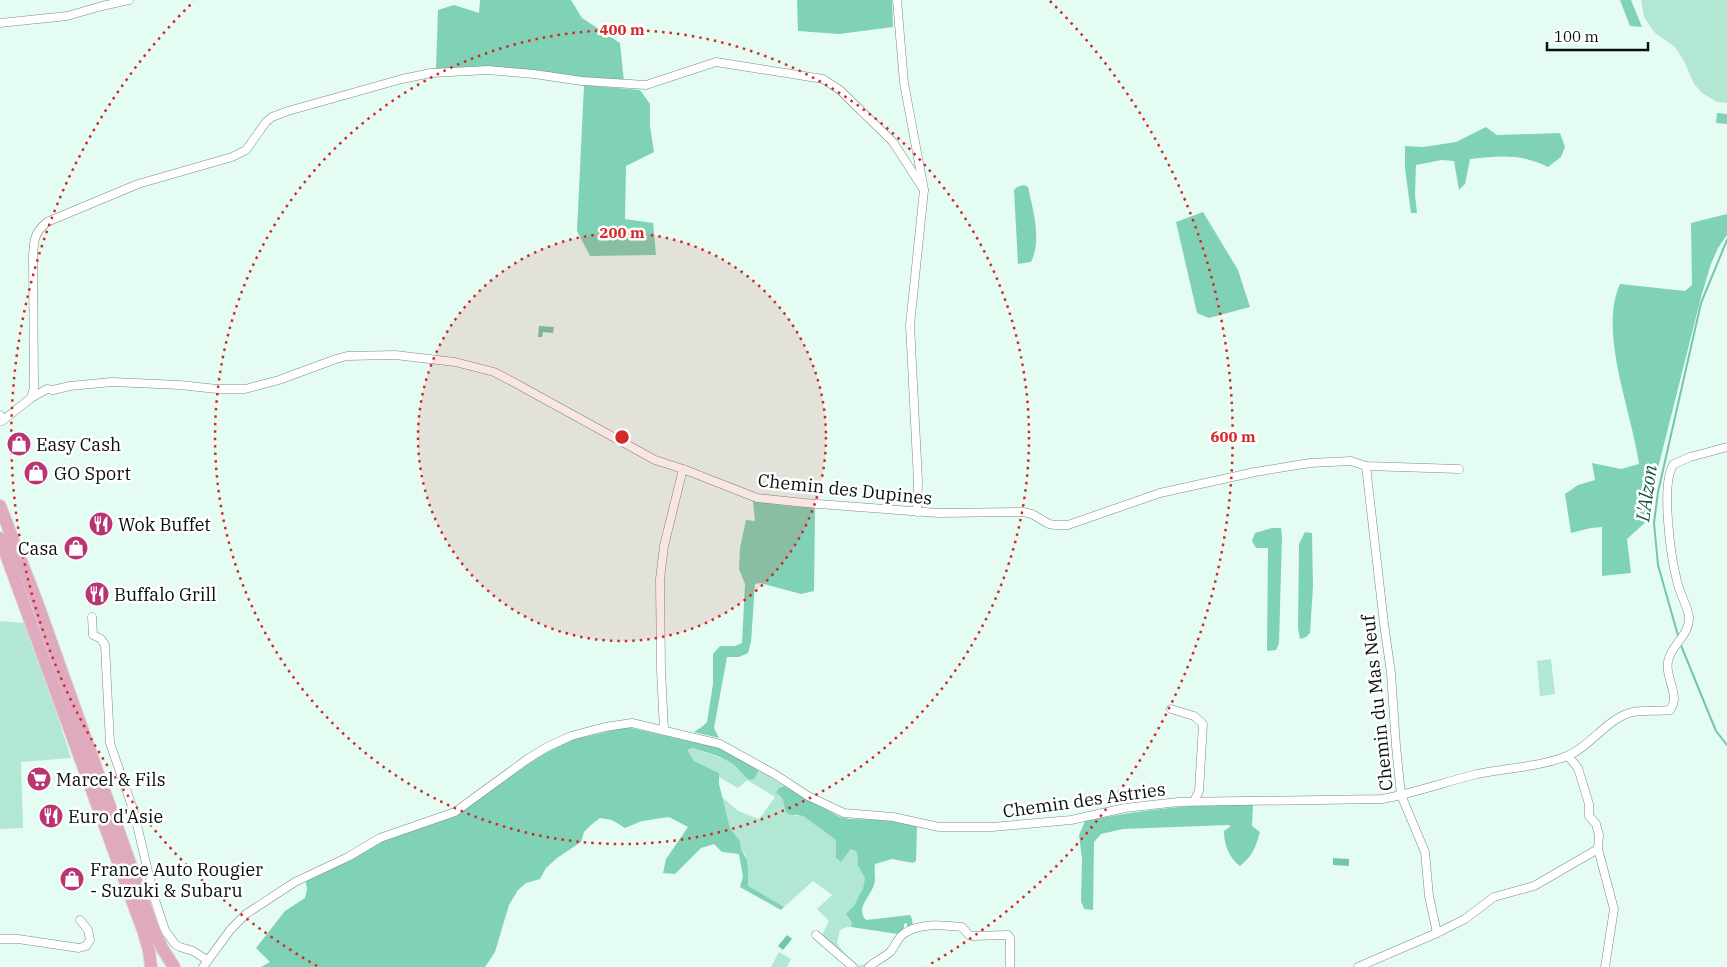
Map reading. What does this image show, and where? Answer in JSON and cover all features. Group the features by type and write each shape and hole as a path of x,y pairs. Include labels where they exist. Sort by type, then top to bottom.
{"main road":[{"path":"0,506 38,605 152,925 162,948 174,967"},
{"path":"0,538 144,933 151,967"},
{"path":"162,967 174,967"}],"street":[{"path":"0,23 67,16 129,0"},
{"path":"898,0 904,84 924,190 910,325 918,481 917,512"},
{"path":"31,398 34,388 32,256 34,239 38,230 47,222 138,184 232,157 246,150 272,116 402,79 431,73 488,70 582,81 646,85 716,62 823,79 840,90 893,142 924,190"},
{"name":"Chemin des Dupines","path":"0,415 2,421 31,398 46,389 53,390 70,386 112,382 245,389 279,380 336,359 346,357 403,356 455,362 494,372 655,460 757,498 938,514 1023,512 1032,514 1049,524 1068,525 1160,493 1255,472 1318,462 1351,461 1366,466 1460,469"},
{"name":"Chemin des Astries","path":"204,965 231,929 246,914 295,882 348,857 380,838 455,812 547,747 571,736 605,727 632,724 720,744 808,796 844,814 893,817 940,827 992,827 1071,820 1125,808 1178,802 1382,798 1401,795 1478,774 1568,756 1589,743 1610,724 1628,714 1670,710 1674,701 1668,658 1684,632 1689,617 1676,579 1669,533 1667,492 1669,476 1674,464 1690,457 1727,447"},
{"name":"Chemin du Mas Neuf","path":"1366,466 1391,673 1401,795 1424,852 1429,896 1437,933"},
{"path":"664,730 660,579 664,546 683,469"},
{"path":"92,617 93,634 101,639 104,645 110,743 134,812 154,897 165,930 175,944 180,948 192,951 204,965"},
{"path":"1170,709 1194,716 1203,724 1199,791 1194,802"},
{"path":"1568,756 1578,768 1589,804 1589,816 1596,824 1599,835 1598,849 1614,909 1605,967"},
{"path":"1358,967 1466,919 1494,897 1534,886 1598,849"},
{"path":"0,939 18,939 79,948 86,946 90,940 88,930 80,920"},
{"path":"869,967 891,951 898,939 906,932 924,926 935,926 962,927 972,936 1008,935 1010,938 1010,967"},
{"path":"816,935 852,967"}],"shaded area":[{"path":"480,0 571,0 582,18 620,43 624,82 507,70 436,70 438,10 454,5 479,13"},
{"path":"797,0 892,0 893,27 839,34 798,31"},
{"path":"1620,0 1631,0 1642,27 1630,26"},
{"path":"1641,0 1727,0 1727,103 1717,102 1702,93 1694,84 1684,61 1675,47 1655,33 1644,17"},
{"path":"584,85 640,90 650,104 650,126 654,152 626,166 625,219 653,223 656,255 590,256 577,231"},
{"path":"1717,113 1727,114 1727,124 1716,123"},
{"path":"1486,127 1497,135 1560,133 1565,147 1561,157 1548,167 1528,159 1509,157 1470,159 1465,184 1459,190 1454,161 1442,160 1416,165 1415,195 1417,213 1411,213 1405,168 1405,146 1423,147 1456,142"},
{"path":"1024,185 1028,187 1032,205 1036,225 1036,244 1031,262 1018,264 1014,190"},
{"path":"1203,212 1238,270 1250,307 1209,318 1197,313 1176,222"},
{"path":"1727,214 1727,235 1718,248 1711,264 1701,297 1653,488 1649,519 1627,539 1631,573 1602,576 1602,527 1571,533 1565,494 1578,485 1595,480 1592,463 1621,469 1639,464 1614,348 1614,303 1620,284 1685,291 1692,285 1691,223"},
{"path":"539,326 554,327 553,333 543,332 542,337 538,337"},
{"path":"753,501 815,508 814,591 801,594 760,583 755,584 751,642 748,653 739,657 727,657 714,728 719,738 694,732 707,722 713,684 713,654 720,646 735,646 742,643 745,584 739,569 740,548 746,520 755,521"},
{"path":"1272,528 1281,528 1282,537 1279,643 1276,650 1267,651 1268,548 1256,548 1252,541 1255,533"},
{"path":"1305,532 1312,533 1313,586 1310,633 1300,639 1298,628 1299,544"},
{"path":"0,621 24,623 71,758 21,762 23,828 0,829"},
{"path":"1551,659 1555,694 1540,696 1537,661"},
{"path":"627,727 719,748 759,770 755,778 750,780 734,765 724,759 693,748 688,751 694,761 719,773 719,784 730,828 740,841 741,849 747,860 748,886 784,907 781,910 740,887 743,877 739,854 722,852 714,844 701,848 675,874 663,873 666,859 688,827 669,817 642,821 625,828 612,820 600,818 584,832 581,842 546,868 540,879 526,883 518,890 509,905 495,952 485,967 261,967 270,962 256,948 285,911 305,898 307,889 305,879 377,842 460,813 540,756 571,740"},
{"path":"693,748 729,761 742,773 755,778 759,770 784,786 779,788 784,800 785,811 796,816 803,816 836,840 837,859 841,862 851,849 857,852 858,866 865,878 863,888 850,917 853,922 851,927 840,930 837,943 846,955 858,965 869,961 866,967 853,967 820,939 829,921 817,909 832,895 813,881 784,907 748,887 747,860 741,849 740,841 730,828 722,797 738,811 759,819 775,797 747,780 738,788 719,777 719,773 694,761 688,751"},
{"path":"784,786 840,817 890,820 917,826 916,861 913,863 892,859 875,864 874,885 862,910 866,920 910,915 913,927 907,928 907,923 904,924 904,928 898,934 851,927 852,922 846,914 854,906 863,888 865,878 858,866 857,852 851,849 841,862 836,858 836,840 803,816 788,814 782,798 776,793 779,788"},
{"path":"1228,804 1253,805 1252,826 1260,832 1253,851 1240,866 1230,855 1226,846 1224,831 1231,826 1228,825 1123,829 1101,834 1094,842 1093,910 1084,909 1081,901 1082,859 1079,835 1085,821 1156,809"},
{"path":"1333,858 1349,859 1349,866 1333,865"},
{"path":"787,935 792,939 783,950 778,946"},
{"path":"779,952 791,959 787,967 771,967"}],"waterway":[{"name":"L'Alzon","path":"1679,639 1658,565 1654,523 1658,492 1701,303 1727,240"},
{"name":"L'Alzon","path":"1680,643 1716,731 1727,745"}],"place":[{"name":"Easy Cash","path":"19,444"},
{"name":"GO Sport","path":"36,473"},
{"name":"Wok Buffet","path":"101,524"},
{"name":"Casa","path":"76,548"},
{"name":"Buffalo Grill","path":"97,594"},
{"name":"Marcel & Fils","path":"39,779"},
{"name":"Euro d'Asie","path":"51,816"},
{"name":"France Auto Rougier - Suzuki & Subaru","path":"72,879"}]}
